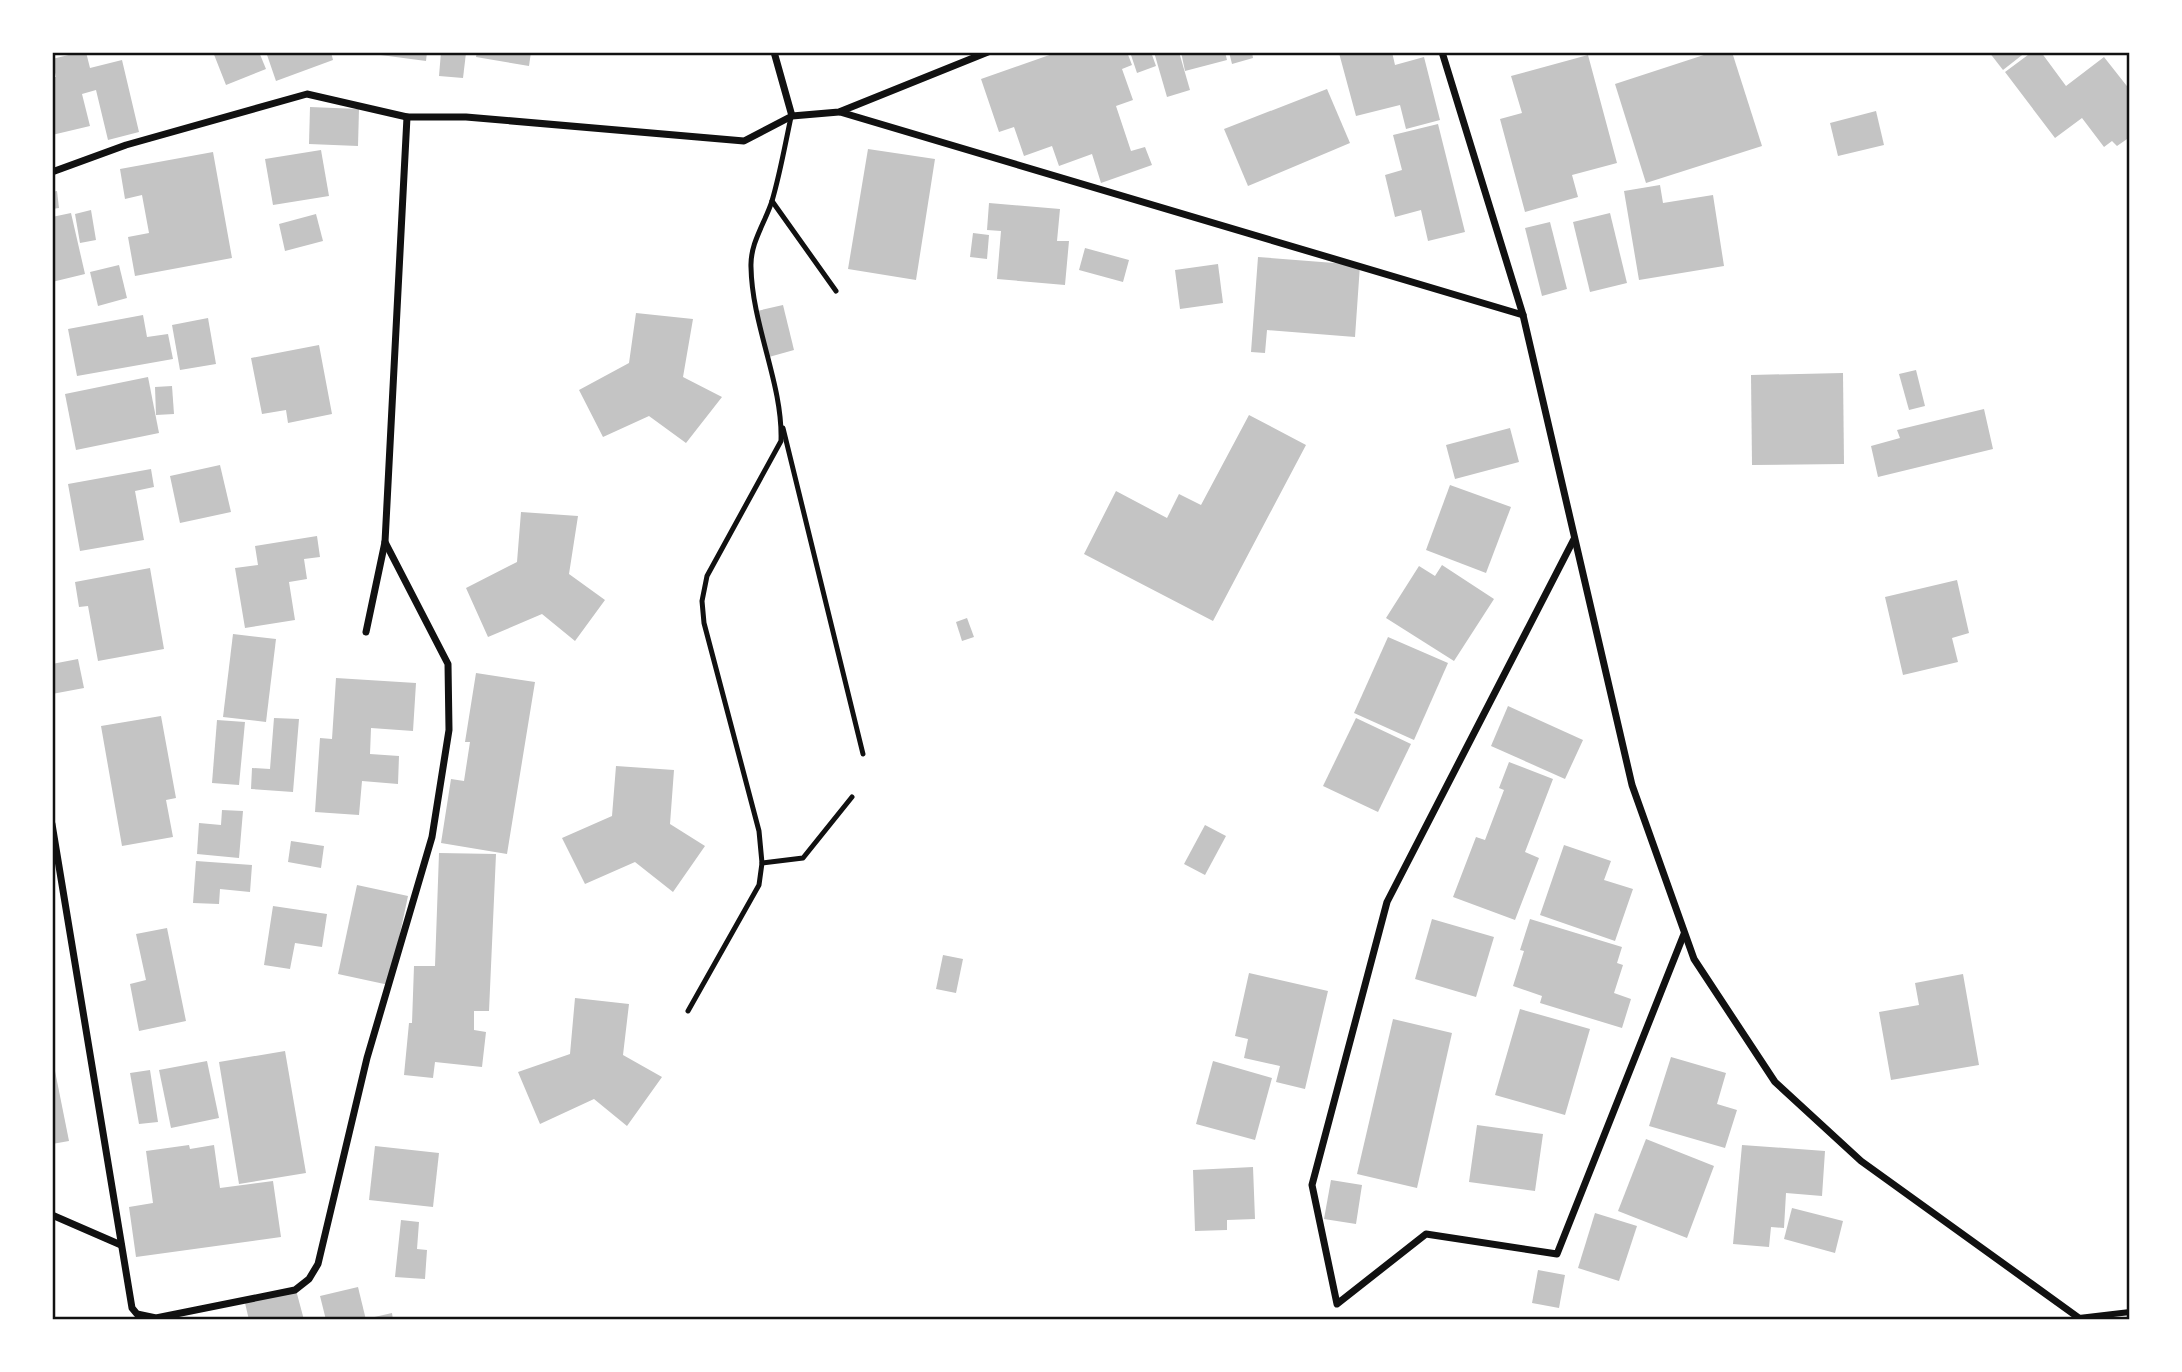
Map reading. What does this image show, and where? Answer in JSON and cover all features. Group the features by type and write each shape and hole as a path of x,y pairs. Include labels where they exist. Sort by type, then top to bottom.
{"street":[{"path":"774,52 792,116"},
{"path":"52,172 126,145 307,94 407,117 466,117 744,141 792,116 839,112 988,52"},
{"path":"1442,52 1523,315 1632,785 1694,959 1775,1082 1861,1161 2079,1318 2130,1312"},
{"path":"839,112 1523,315"},
{"path":"366,632 385,542 407,117"},
{"path":"1575,538 1387,902 1312,1185 1337,1304 1426,1234 1557,1254 1684,933"},
{"path":"52,824 132,1308 146,1317 295,1290 309,1279 318,1264 367,1058 432,837 449,730 448,664 385,542"},
{"path":"52,1215 121,1245"}],"lane":[{"path":"792,116 772,201 757,236 750,264 754,313 863,754"},
{"path":"772,201 836,291"},
{"path":"688,1011 760,885 762,863 759,831 704,623 702,601 707,576 780,441 781,422"},
{"path":"762,863 803,858 852,797"}],"building":[{"path":"86,52 90,68 122,60 139,132 108,140 96,90 82,94 90,126 52,135 52,77 56,77 52,59"},
{"path":"213,52 259,52 266,69 226,85"},
{"path":"266,52 331,52 333,60 276,81"},
{"path":"358,52 427,52 426,61"},
{"path":"441,52 466,53 463,78 439,76"},
{"path":"477,52 531,52 529,66 476,57"},
{"path":"1058,52 1127,52 1132,65 1122,69 1133,100 1116,106 1131,151 1145,147 1152,165 1101,183 1092,154 1059,166 1052,146 1024,156 1014,127 999,132 981,79"},
{"path":"1130,52 1151,52 1156,66 1137,73"},
{"path":"1154,52 1179,52 1190,90 1167,97"},
{"path":"1181,52 1225,52 1227,60 1185,71"},
{"path":"1229,52 1252,52 1253,58 1232,64"},
{"path":"1392,52 1395,65 1424,57 1440,120 1406,129 1400,105 1356,116 1339,53"},
{"path":"1713,52 1732,52 1762,146 1646,183 1615,84"},
{"path":"1989,52 2026,52 2003,70"},
{"path":"2032,52 2041,52 2066,86 2104,57 2130,90 2130,137 2117,146 2112,141 2104,147 2082,118 2055,138 2005,72"},
{"path":"1588,55 1617,163 1572,175 1578,197 1525,212 1500,119 1522,113 1511,76"},
{"path":"1327,89 1350,143 1248,186 1224,129"},
{"path":"310,107 359,109 358,146 309,144"},
{"path":"1876,111 1884,145 1838,156 1830,123"},
{"path":"1438,124 1465,232 1428,241 1421,210 1395,217 1385,175 1402,170 1393,135"},
{"path":"868,149 935,159 916,280 848,269"},
{"path":"321,150 329,196 273,205 265,159"},
{"path":"213,152 232,258 135,276 128,237 149,233 142,195 125,199 120,169"},
{"path":"1660,185 1663,203 1713,195 1724,266 1639,280 1624,191"},
{"path":"57,191 59,208 52,209 52,192"},
{"path":"989,203 1060,209 1057,241 1069,241 1065,285 997,279 1001,231 987,230"},
{"path":"91,210 96,240 80,243 75,214"},
{"path":"71,213 85,274 52,282 52,217"},
{"path":"1610,213 1627,283 1590,292 1573,222"},
{"path":"316,214 323,241 285,251 279,224"},
{"path":"1550,222 1567,289 1542,296 1525,228"},
{"path":"973,233 989,235 987,259 970,257"},
{"path":"1085,248 1129,260 1123,282 1079,270"},
{"path":"1258,257 1360,265 1355,337 1267,330 1265,353 1251,352"},
{"path":"1218,264 1223,303 1180,309 1175,270"},
{"path":"119,265 127,298 98,306 90,272"},
{"path":"783,305 794,350 769,357 757,311"},
{"path":"636,313 693,319 683,377 722,397 686,443 649,416 603,437 579,390 629,363"},
{"path":"143,315 147,337 168,334 173,359 77,376 68,329"},
{"path":"208,318 216,364 180,370 172,325"},
{"path":"319,345 332,414 288,423 286,410 262,414 251,358"},
{"path":"1916,370 1925,406 1909,410 1899,374"},
{"path":"1843,373 1844,464 1752,465 1751,375"},
{"path":"148,377 159,433 76,450 65,394"},
{"path":"172,386 174,414 156,415 155,387"},
{"path":"1984,409 1993,449 1878,477 1871,446 1900,438 1897,430"},
{"path":"1249,415 1306,445 1213,621 1084,554 1116,491 1167,518 1179,494 1201,505"},
{"path":"1510,428 1519,462 1455,479 1446,445"},
{"path":"220,465 231,512 180,523 170,476"},
{"path":"151,469 154,487 135,491 144,540 80,551 68,484"},
{"path":"1450,485 1511,507 1486,573 1426,550"},
{"path":"521,512 578,516 569,574 605,600 575,641 542,614 488,637 466,588 517,562"},
{"path":"317,536 320,557 304,559 307,579 289,582 295,620 245,628 235,568 258,565 255,546"},
{"path":"1442,565 1494,599 1454,661 1386,618 1419,566 1435,576"},
{"path":"150,568 164,649 98,661 88,606 79,607 75,582"},
{"path":"1957,580 1969,633 1952,638 1958,662 1903,675 1885,597"},
{"path":"967,618 974,637 962,641 956,622"},
{"path":"233,634 276,639 266,722 223,717"},
{"path":"1388,637 1448,663 1414,740 1354,713"},
{"path":"78,659 84,688 52,694 52,664"},
{"path":"476,673 535,682 507,854 441,843 451,779 464,781 470,742 465,742"},
{"path":"336,678 416,683 413,731 371,728 370,754 399,756 398,784 362,781 359,815 315,812 320,738 332,739"},
{"path":"1508,706 1583,740 1565,779 1491,746"},
{"path":"161,716 176,798 166,800 173,837 122,846 101,726"},
{"path":"274,718 299,719 293,792 251,789 252,768 270,769"},
{"path":"1356,718 1411,744 1378,812 1323,786"},
{"path":"217,720 245,722 239,785 212,783"},
{"path":"1509,762 1553,779 1525,852 1539,858 1515,920 1453,897 1476,837 1485,840 1504,790 1499,788"},
{"path":"616,766 674,770 670,824 705,846 673,892 635,862 585,884 562,838 612,816"},
{"path":"222,810 243,811 239,858 197,854 199,823 221,825"},
{"path":"1205,825 1226,836 1205,875 1184,864"},
{"path":"291,841 324,846 321,868 288,862"},
{"path":"1564,845 1611,861 1604,880 1633,889 1615,941 1540,915"},
{"path":"439,853 496,854 489,1011 474,1011 474,1030 486,1032 482,1067 435,1062 433,1078 404,1075 409,1023 412,1023 414,966 435,966"},
{"path":"196,861 252,865 250,892 220,889 219,904 193,903"},
{"path":"357,885 408,896 389,985 338,974"},
{"path":"273,906 327,914 322,947 295,943 290,969 264,965"},
{"path":"1432,919 1494,937 1476,997 1415,979"},
{"path":"1530,919 1622,947 1617,963 1623,965 1614,993 1631,999 1622,1028 1540,1003 1542,996 1513,986"},
{"path":"167,928 186,1021 139,1031 130,984 146,980 136,934"},
{"path":"943,955 963,959 956,993 936,989"},
{"path":"1249,973 1328,991 1305,1089 1276,1082 1280,1066 1244,1058 1248,1039 1235,1036"},
{"path":"1963,974 1979,1065 1891,1080 1879,1012 1919,1005 1915,983"},
{"path":"575,998 629,1004 623,1055 662,1077 627,1126 594,1099 540,1124 518,1072 570,1054"},
{"path":"1520,1009 1590,1029 1565,1115 1495,1095"},
{"path":"1393,1019 1452,1033 1417,1188 1357,1174"},
{"path":"285,1051 306,1173 239,1184 219,1062"},
{"path":"52,1056 69,1141 52,1144"},
{"path":"1671,1057 1726,1073 1717,1104 1737,1110 1725,1148 1649,1126"},
{"path":"207,1061 219,1118 171,1128 159,1070"},
{"path":"1213,1061 1272,1078 1255,1140 1196,1124"},
{"path":"150,1070 158,1122 139,1124 130,1073"},
{"path":"1477,1125 1543,1134 1535,1191 1469,1182"},
{"path":"1646,1139 1714,1166 1687,1238 1618,1211"},
{"path":"189,1145 190,1149 214,1145 220,1188 273,1181 281,1237 136,1257 129,1207 153,1203 146,1151"},
{"path":"1742,1145 1825,1151 1822,1196 1786,1193 1784,1228 1771,1227 1769,1247 1733,1244"},
{"path":"375,1146 439,1153 433,1207 369,1200"},
{"path":"1253,1167 1255,1219 1227,1220 1227,1230 1195,1231 1193,1170"},
{"path":"1331,1180 1362,1185 1356,1224 1324,1219"},
{"path":"1792,1208 1843,1221 1835,1253 1784,1239"},
{"path":"1595,1213 1637,1226 1619,1281 1578,1268"},
{"path":"401,1220 419,1222 417,1249 427,1250 425,1279 395,1277"},
{"path":"1538,1270 1565,1275 1559,1308 1532,1303"},
{"path":"358,1287 366,1320 326,1320 320,1296"},
{"path":"296,1290 304,1320 249,1320 245,1303"},
{"path":"392,1313 393,1320 370,1320 370,1318"}]}
